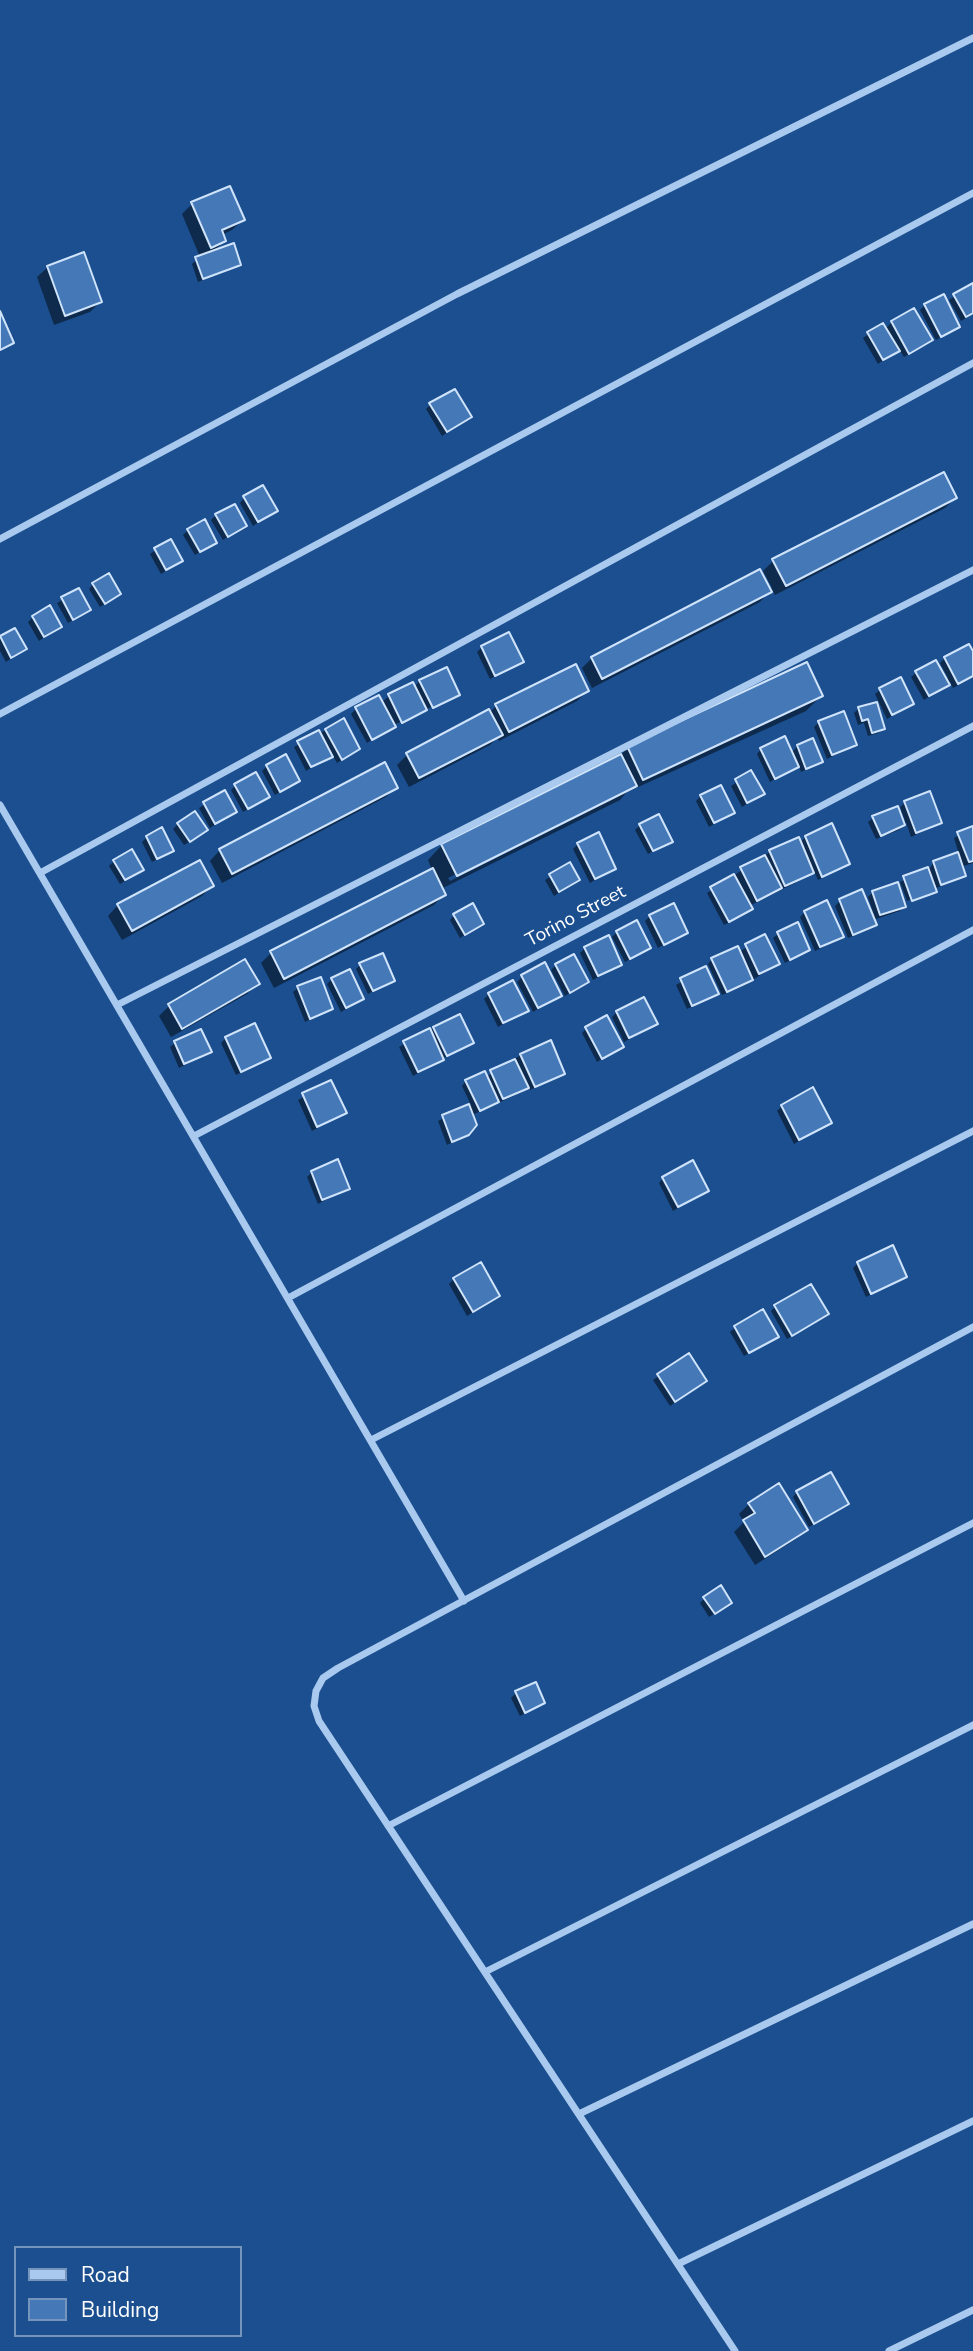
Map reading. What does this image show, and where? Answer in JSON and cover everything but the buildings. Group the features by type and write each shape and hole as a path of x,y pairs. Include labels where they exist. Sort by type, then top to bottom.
{"street":[{"path":"0,539 457,294 973,38"},
{"path":"0,714 973,193"},
{"path":"40,873 973,363"},
{"path":"117,1005 973,570"},
{"name":"Torino Street","path":"194,1136 973,726"},
{"path":"0,805 464,1601"},
{"path":"288,1298 973,930"},
{"path":"371,1440 973,1131"},
{"path":"735,2351 319,1721 314,1706 316,1691 323,1678 338,1668 973,1327"},
{"path":"388,1826 973,1523"},
{"path":"485,1972 973,1725"},
{"path":"579,2114 973,1924"},
{"path":"678,2264 973,2121"},
{"path":"889,2351 973,2310"}]}
